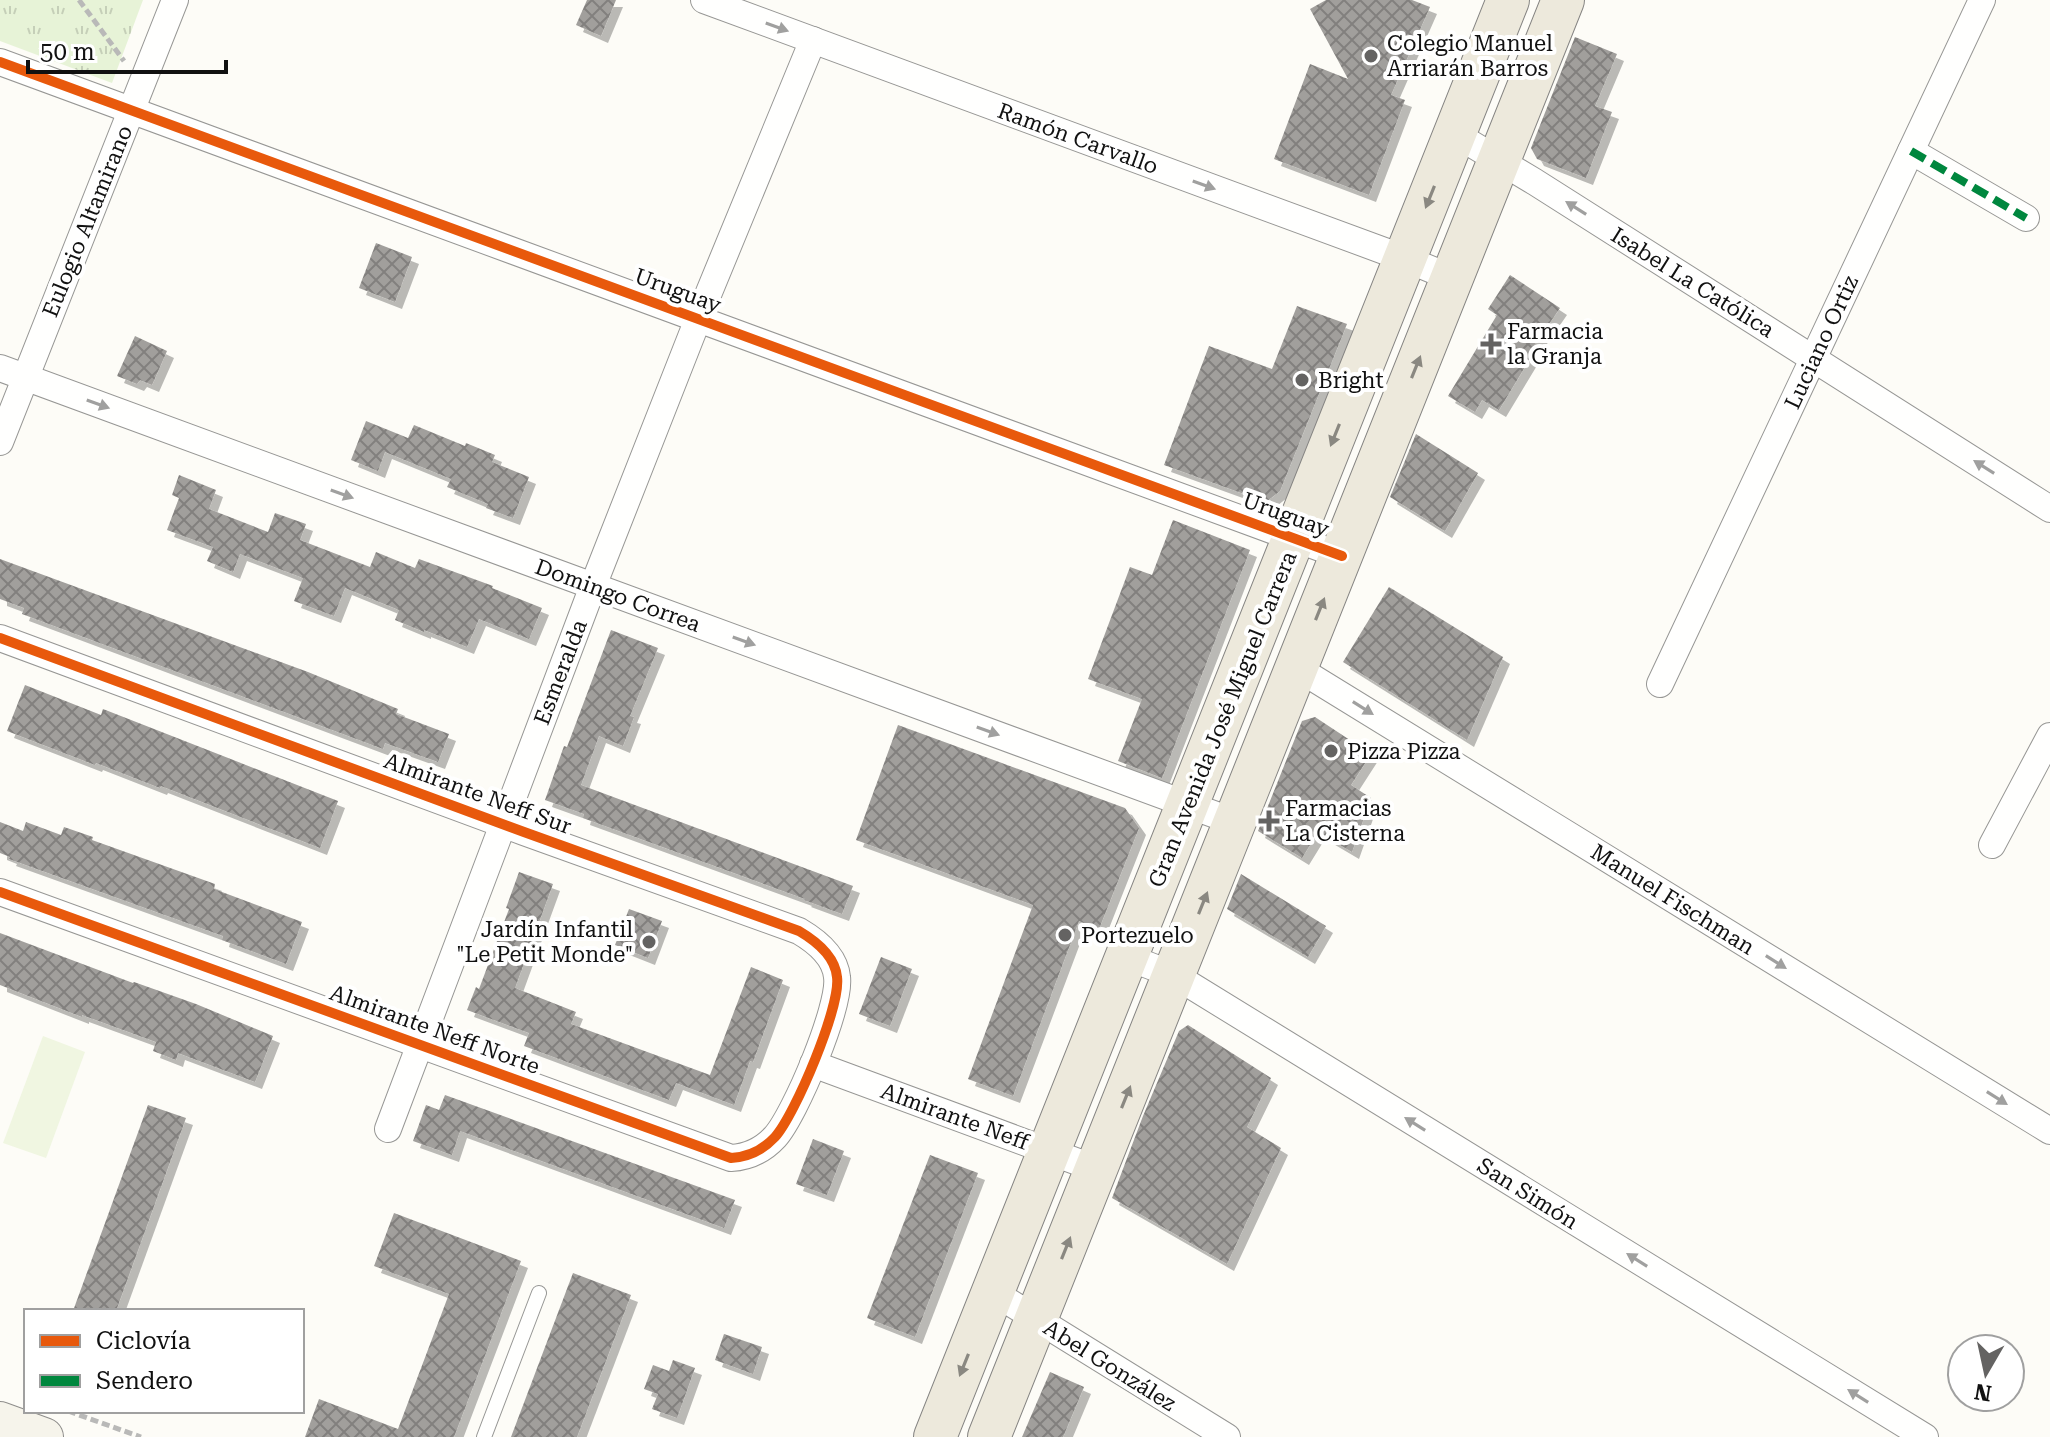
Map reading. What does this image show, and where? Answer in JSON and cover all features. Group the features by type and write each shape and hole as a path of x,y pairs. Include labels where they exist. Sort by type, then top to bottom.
{"main road":[{"name":"Gran Avenida José Miguel Carrera","path":"935,1437 1508,0"},
{"path":"989,1437 1563,0"}],"street":[{"name":"Eulogio Altamirano","path":"0,442 175,0"},
{"name":"Ramón Carvallo","path":"704,0 1452,278"},
{"name":"Luciano Ortiz","path":"1660,684 1982,0"},
{"name":"Esmeralda","path":"388,1129 593,586 813,40"},
{"name":"Uruguay","path":"0,62 1342,556"},
{"name":"Isabel La Católica","path":"1455,134 2050,509"},
{"path":"1911,151 2026,218"},
{"name":"Domingo Correa","path":"0,368 1235,822"},
{"name":"Almirante Neff Sur","path":"0,638 799,931 823,948 837,974 835,1002 813,1064"},
{"name":"Manuel Fischman","path":"1297,668 2050,1131"},
{"path":"1992,845 2050,736"},
{"name":"Almirante Neff Norte","path":"0,892 731,1158 755,1152 776,1136 791,1114 813,1064"},
{"name":"San Simón","path":"1127,957 1174,975 1925,1437"},
{"name":"Almirante Neff","path":"813,1064 1097,1169"},
{"name":"Abel González","path":"993,1292 1227,1437"}],"lane":[{"path":"484,1437 539,1293"}],"path":[{"path":"79,0 141,84"},
{"path":"74,1413 141,1437"}],"green space":[{"path":"0,0 143,0 112,83 0,41"},
{"path":"43,1036 85,1052 46,1158 3,1143"}],"building":[{"path":"587,0 616,0 601,36 576,25"},
{"path":"1326,0 1412,0 1430,7 1391,95 1405,100 1369,195 1274,159 1310,64 1348,79 1310,9"},
{"path":"1575,37 1617,54 1595,106 1612,112 1586,178 1537,159 1531,148"},
{"path":"376,243 412,257 395,302 359,288"},
{"path":"1510,275 1560,308 1531,350 1534,352 1499,410 1482,400 1475,412 1448,396 1497,315 1488,309"},
{"path":"1297,306 1347,324 1280,491 1266,502 1164,465 1209,346 1272,369"},
{"path":"135,336 167,351 152,385 140,380 137,384 117,376"},
{"path":"366,421 408,438 414,425 495,455 492,462 529,477 513,518 486,508 488,504 447,487 451,479 385,452 378,471 351,460"},
{"path":"1416,434 1478,473 1445,531 1390,497"},
{"path":"179,475 216,490 209,509 268,532 275,513 306,524 300,540 370,567 376,552 415,568 419,559 542,608 529,639 479,619 467,647 395,620 399,610 345,588 334,616 294,601 303,578 240,554 233,572 207,561 213,547 167,530 179,498 172,495"},
{"path":"1173,520 1250,550 1162,778 1118,761 1142,699 1088,679 1130,567 1152,575"},
{"path":"0,559 308,672 398,709 396,714 449,734 438,762 385,743 383,749 22,614 24,608 0,599"},
{"path":"1389,587 1503,657 1467,740 1343,662"},
{"path":"611,630 658,648 630,716 634,717 623,746 599,736 581,785 853,886 842,914 583,818 584,814 545,800"},
{"path":"25,685 101,715 103,709 338,801 320,848 161,786 95,765 7,731"},
{"path":"1315,717 1371,754 1351,785 1371,798 1352,852 1318,832 1302,858 1258,831 1302,721"},
{"path":"898,725 1125,808 1139,828 1099,929 1079,921 1013,1096 968,1079 1033,905 856,840"},
{"path":"0,822 23,831 26,822 61,835 64,827 215,884 214,889 302,922 286,964 222,940 223,936 9,859 0,853"},
{"path":"519,872 553,884 515,988 576,1012 571,1024 710,1075 751,967 783,980 734,1105 676,1083 669,1100 524,1046 529,1033 467,1010 476,987 479,989 509,909 506,908"},
{"path":"1241,874 1326,926 1308,957 1227,909"},
{"path":"629,909 662,921 648,958 615,945"},
{"path":"0,933 196,1004 273,1036 255,1082 178,1053 176,1060 153,1051 156,1042 0,985"},
{"path":"881,957 912,969 890,1026 859,1014"},
{"path":"1188,1025 1271,1078 1247,1127 1281,1148 1227,1264 1112,1198 1179,1031"},
{"path":"445,1095 735,1200 724,1228 460,1131 452,1155 413,1141 426,1105 439,1110"},
{"path":"148,1105 186,1118 117,1309 74,1309"},
{"path":"813,1139 844,1151 827,1195 796,1184"},
{"path":"930,1155 978,1173 915,1337 867,1318"},
{"path":"394,1213 521,1261 454,1437 305,1437 319,1399 398,1429 449,1294 374,1266"},
{"path":"573,1273 631,1295 577,1437 511,1437"},
{"path":"724,1334 762,1347 753,1374 715,1360"},
{"path":"673,1360 695,1368 677,1418 652,1409 658,1394 644,1389 653,1365 669,1371"},
{"path":"1050,1372 1084,1387 1063,1437 1022,1437"}],"marked path":[{"path":"1911,151 2026,218"}],"cycle path":[{"path":"0,62 1342,556"},
{"path":"0,638 799,931 818,944 833,962 837,977 836,991 815,1060 784,1125 760,1149 731,1158 0,892"}],"place":[{"name":"Colegio Manuel Arriarán Barros","path":"1371,56"},
{"name":"Farmacia la Granja","path":"1491,344"},
{"name":"Bright","path":"1302,380"},
{"name":"Pizza Pizza","path":"1331,751"},
{"name":"Farmacias La Cisterna","path":"1269,821"},
{"name":"Portezuelo","path":"1065,935"},
{"name":"Jardín Infantil \"Le Petit Monde\"","path":"649,942"}]}
